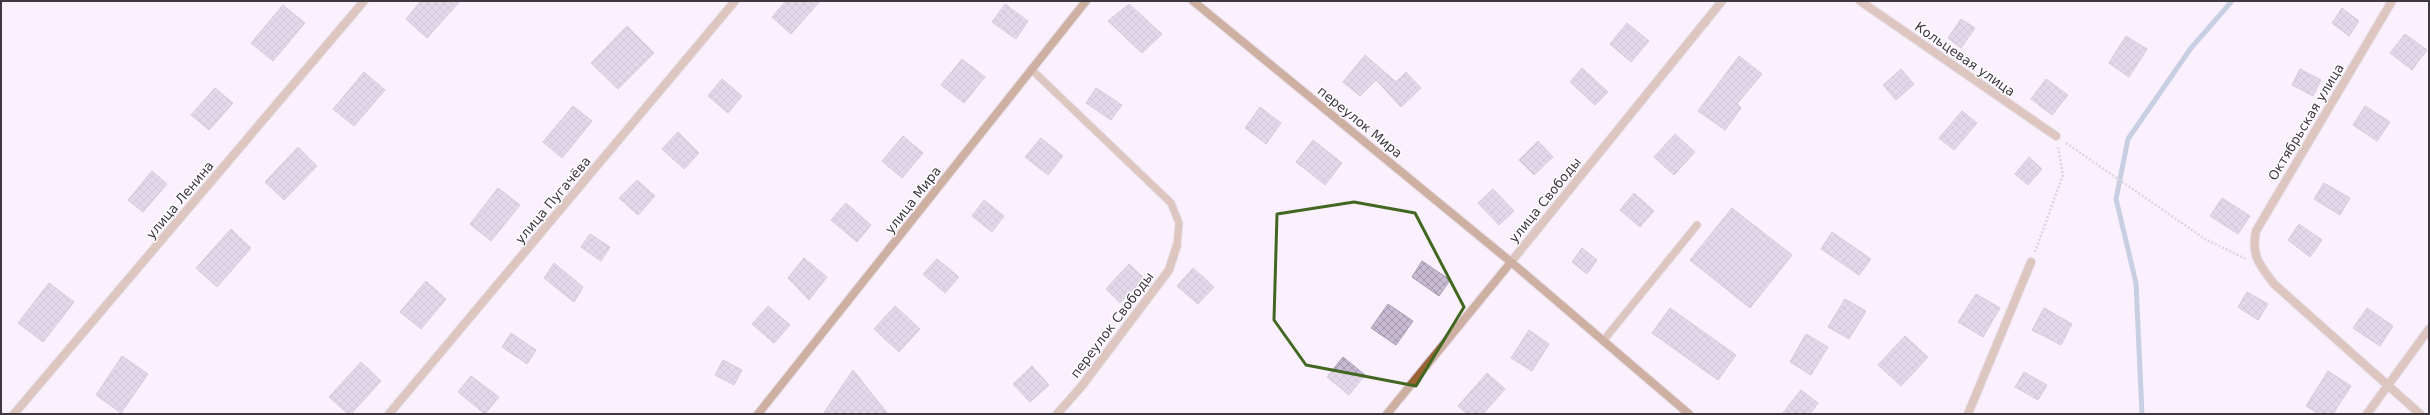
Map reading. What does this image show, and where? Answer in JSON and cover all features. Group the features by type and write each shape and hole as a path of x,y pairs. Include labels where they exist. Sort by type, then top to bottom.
{"street":[{"name":"улица Ленина","path":"14,414 364,1"},
{"name":"улица Пугачёва","path":"388,414 735,1"},
{"name":"улица Мира","path":"758,414 1086,1"},
{"name":"переулок Мира","path":"1193,1 1511,262 1689,414"},
{"name":"улица Свободы","path":"1387,414 1722,1"},
{"name":"Кольцевая улица","path":"1860,1 2056,136"},
{"name":"Октябрьская улица","path":"2256,259 2253,246 2256,230 2392,1"},
{"name":"переулок Свободы","path":"1057,414 1081,387 1156,289 1169,270 1177,246"},
{"path":"2256,259 2274,284 2389,384 2420,414"},
{"path":"1968,414 2031,262"},
{"path":"2367,414 2429,329"}],"lane":[{"path":"1032,69 1171,203 1179,224 1177,246"},
{"path":"1603,340 1698,225"}],"path":[{"path":"2056,136 2138,191 2205,239 2242,259 2256,259"},
{"path":"2031,262 2063,175 2056,136"}],"highlighted area":[{"path":"1354,202 1415,213 1464,307 1416,386 1306,365 1274,320 1277,214"}],"building":[{"path":"421,1 460,1 427,38 406,19"},
{"path":"786,1 820,1 791,34 772,17"},
{"path":"1005,4 1028,21 1016,39 992,22"},
{"path":"1129,4 1162,34 1142,53 1108,21"},
{"path":"283,5 305,23 273,61 251,43"},
{"path":"2342,8 2359,21 2349,36 2332,23"},
{"path":"1961,19 1975,28 1961,48 1948,38"},
{"path":"1627,23 1649,41 1631,62 1610,44"},
{"path":"627,26 654,53 618,89 591,63"},
{"path":"2405,34 2427,50 2412,70 2390,53"},
{"path":"2126,36 2147,49 2129,77 2109,63"},
{"path":"1365,55 1396,82 1406,72 1421,88 1401,107 1376,80 1360,96 1343,82"},
{"path":"1739,56 1762,74 1737,104 1741,108 1725,130 1698,111"},
{"path":"962,59 985,77 964,103 941,85"},
{"path":"1582,68 1608,92 1595,105 1570,82"},
{"path":"1901,69 1914,84 1896,100 1883,85"},
{"path":"2300,69 2321,80 2313,96 2292,85"},
{"path":"364,72 385,90 354,126 333,109"},
{"path":"722,79 742,96 728,113 708,96"},
{"path":"2046,79 2068,95 2052,115 2031,99"},
{"path":"215,88 233,103 209,130 191,115"},
{"path":"1096,88 1122,105 1111,120 1086,103"},
{"path":"573,106 592,121 562,158 543,142"},
{"path":"2365,106 2390,122 2377,141 2353,125"},
{"path":"1260,107 1281,123 1266,144 1245,128"},
{"path":"1962,111 1977,123 1954,150 1939,138"},
{"path":"678,132 699,153 684,169 662,149"},
{"path":"1675,134 1695,152 1674,175 1654,157"},
{"path":"903,136 923,153 902,178 882,161"},
{"path":"1041,138 1063,156 1048,175 1025,157"},
{"path":"1313,140 1342,163 1325,185 1296,162"},
{"path":"1538,141 1553,157 1534,175 1519,160"},
{"path":"298,147 317,166 284,200 265,182"},
{"path":"2029,157 2042,169 2028,185 2015,174"},
{"path":"152,171 167,184 143,212 128,200"},
{"path":"637,180 655,196 638,215 619,198"},
{"path":"2324,183 2350,198 2340,215 2314,199"},
{"path":"498,188 520,205 491,241 470,224"},
{"path":"1493,189 1514,211 1499,225 1478,203"},
{"path":"1634,193 1654,211 1640,227 1620,210"},
{"path":"2222,198 2250,216 2238,234 2210,216"},
{"path":"984,200 1004,216 992,232 972,216"},
{"path":"846,203 871,225 857,242 831,220"},
{"path":"1732,208 1792,255 1750,308 1690,260"},
{"path":"2299,224 2322,240 2310,257 2288,240"},
{"path":"231,229 251,248 217,287 196,268"},
{"path":"1832,232 1871,259 1859,275 1821,249"},
{"path":"590,234 610,247 601,261 581,247"},
{"path":"1582,248 1597,260 1587,274 1572,262"},
{"path":"804,258 827,277 809,300 788,278"},
{"path":"937,259 959,277 945,293 923,274"},
{"path":"1422,261 1450,280 1439,296 1412,277"},
{"path":"554,263 583,287 574,302 544,278"},
{"path":"1129,264 1144,278 1120,303 1106,289"},
{"path":"1193,268 1214,287 1198,304 1177,286"},
{"path":"426,281 446,299 421,329 400,312"},
{"path":"49,283 74,302 43,342 18,323"},
{"path":"2247,292 2268,304 2258,320 2238,307"},
{"path":"1976,294 2000,308 1983,337 1958,322"},
{"path":"1845,299 1866,311 1849,339 1828,327"},
{"path":"1388,304 1413,321 1396,345 1371,328"},
{"path":"768,306 790,325 774,343 752,324"},
{"path":"895,306 920,329 899,352 874,329"},
{"path":"1670,308 1736,355 1718,380 1652,333"},
{"path":"2044,308 2072,324 2061,345 2032,330"},
{"path":"2367,308 2393,326 2380,346 2353,328"},
{"path":"1529,330 1549,344 1532,371 1511,358"},
{"path":"511,333 536,350 527,364 502,347"},
{"path":"1806,334 1828,347 1811,375 1790,362"},
{"path":"1905,336 1928,357 1901,386 1878,365"},
{"path":"122,356 148,374 121,413 96,395"},
{"path":"1343,357 1365,375 1349,395 1327,377"},
{"path":"723,360 742,370 734,385 715,375"},
{"path":"361,362 381,381 351,414 348,414 329,397"},
{"path":"1032,366 1049,385 1030,402 1013,384"},
{"path":"853,370 888,414 823,414"},
{"path":"2328,371 2351,386 2333,414 2319,414 2306,406"},
{"path":"2024,372 2047,385 2038,400 2015,387"},
{"path":"1487,373 1505,389 1483,414 1467,414 1458,406"},
{"path":"471,376 499,397 485,414 458,392"},
{"path":"1801,390 1818,403 1810,414 1782,414"}],"waterway":[{"path":"2142,414 2136,283 2116,199 2128,139 2191,48 2232,1"}]}
